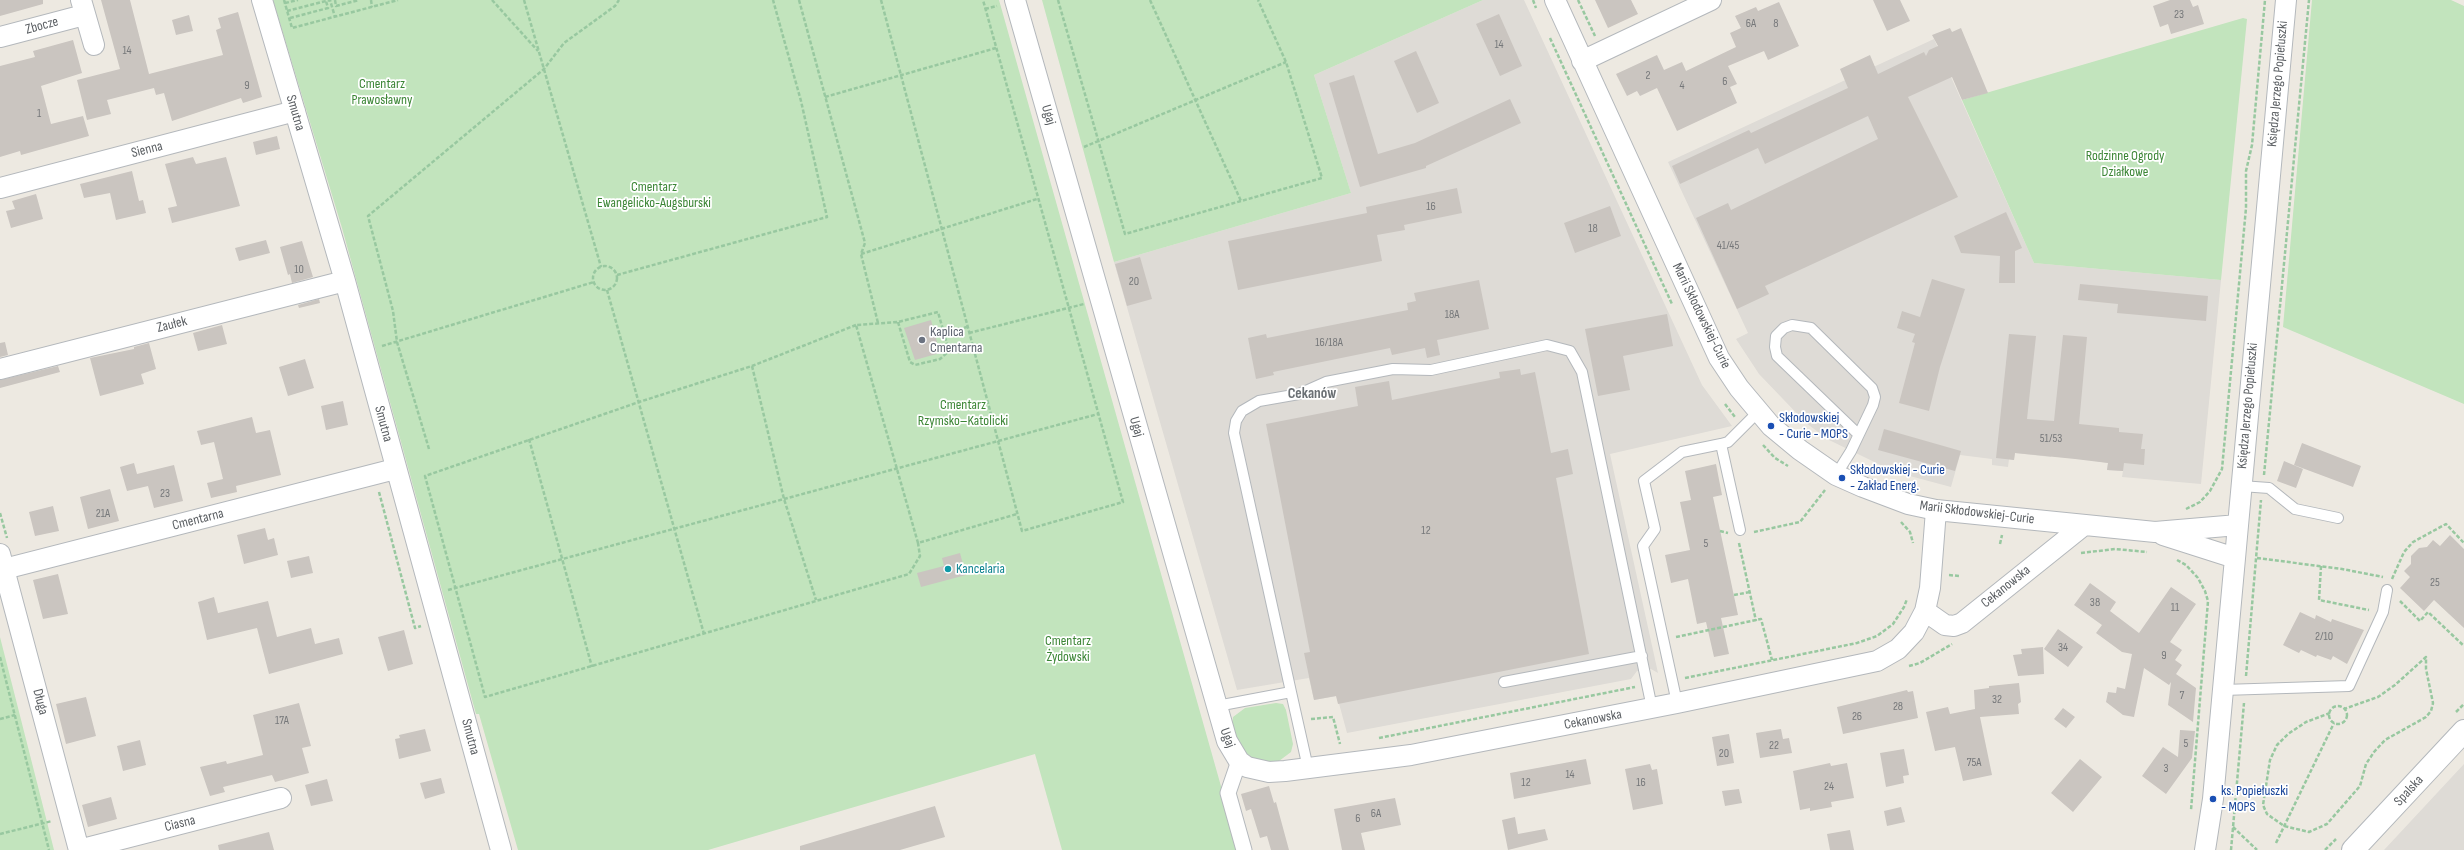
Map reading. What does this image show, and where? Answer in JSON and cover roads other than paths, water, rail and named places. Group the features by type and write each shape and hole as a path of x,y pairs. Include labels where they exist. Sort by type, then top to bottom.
{"street":[{"name":"Smutna","path":"262,0 345,281 395,470 501,850"},
{"name":"Marii Skłodowskiej-Curie","path":"1555,0 1719,358 1739,388 1772,426 1800,450 1830,482 1908,504 1936,510 2083,526 2155,532 2238,525"},
{"path":"1582,61 1711,0"},
{"name":"Księdza Jerzego Popiełuszki","path":"2205,850 2212,813 2286,0"},
{"name":"Ugaj","path":"1008,2 1216,706 1227,741 1239,761 1228,793 1244,850"},
{"name":"Zbocze","path":"0,37 83,7 94,45"},
{"name":"Sienna","path":"0,188 295,111"},
{"name":"Zaułek","path":"0,368 345,281"},
{"name":"Cmentarna","path":"3,558 395,470"},
{"name":"Cekanowska","path":"1239,761 1247,767 1268,772 1412,755 1677,703 1877,661 1898,649 1914,632 1925,611 1930,588 1936,510"},
{"name":"Cekanowska","path":"1925,611 1945,625 1954,626 1962,623 2083,526"},
{"name":"Marii Skłodowskiej-Curie","path":"2155,532 2235,558"},
{"name":"Długa","path":"3,558 79,850"},
{"name":"Spalska","path":"2353,850 2464,732"},
{"name":"Ciasna","path":"79,850 281,798"},
{"name":"Księdza Jerzego Popiełuszki","path":"2212,813 2213,850"}],"lane":[{"path":"1830,482 1851,451 1873,405 1875,397 1872,388 1811,328 1792,325 1784,328 1776,336 1775,347 1778,356 1858,434"},
{"path":"1308,768 1234,433 1236,421 1242,411 1259,400 1299,394 1326,382 1393,369 1430,370 1547,345 1570,351 1582,372 1652,708"},
{"path":"1677,703 1643,546 1655,529 1644,481 1682,452 1728,442 1759,411"},
{"path":"1721,444 1736,533"},
{"path":"2241,486 2269,488 2295,508 2338,518"},
{"path":"2223,690 2245,691 2349,686 2383,612 2387,590"},
{"path":"1504,682 1642,656"},
{"path":"1216,706 1291,692"}],"place":[{"name":"Kaplica Cmentarna","path":"922,340"},
{"name":"Skłodowskiej - Curie - MOPS","path":"1771,426"},
{"name":"Skłodowskiej - Curie - Zakład Energ.","path":"1842,478"},
{"name":"Kancelaria","path":"948,569"},
{"name":"ks. Popiełuszki - MOPS","path":"2213,799"}],"district":[{"name":"Cekanów","path":"1312,394"}],"park label":[{"name":"Cmentarz Prawosławny","path":"382,92"},
{"name":"Rodzinne Ogrody Działkowe","path":"2125,164"},
{"name":"Cmentarz Ewangelicko-Augsburski","path":"654,196"},
{"name":"Cmentarz Rzymsko–Katolicki","path":"963,414"},
{"name":"Cmentarz Żydowski","path":"1068,650"}]}
